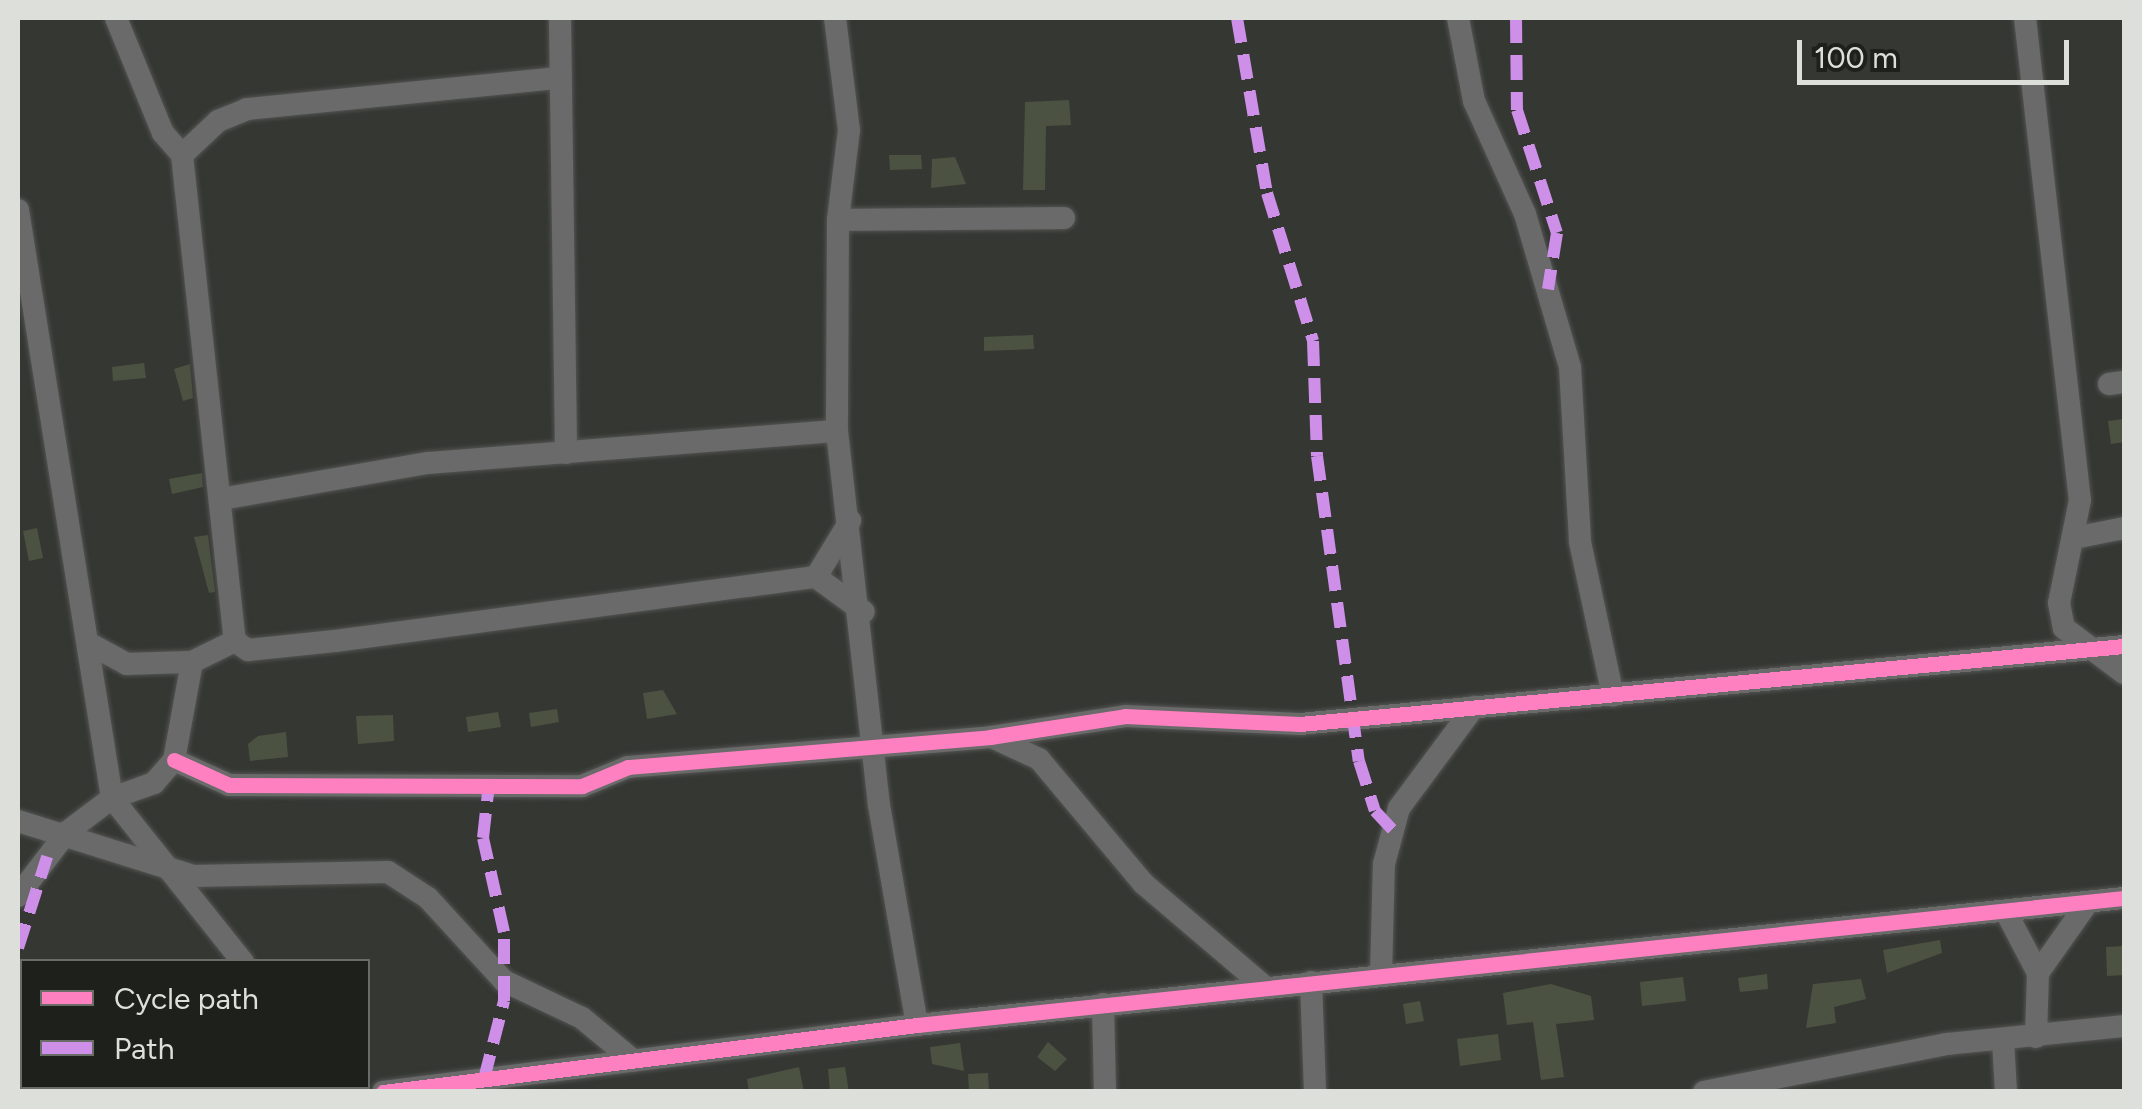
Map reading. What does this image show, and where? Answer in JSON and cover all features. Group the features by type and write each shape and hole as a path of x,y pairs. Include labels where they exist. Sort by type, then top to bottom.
{"street":[{"path":"116,18 163,133 182,155 235,641 248,650 335,641 816,578 864,612"},
{"path":"560,18 557,78 566,453"},
{"path":"835,18 849,130 838,220 837,431 880,745 880,805 916,1025"},
{"path":"1458,18 1474,101 1525,214 1570,367 1580,542 1613,696"},
{"path":"2024,18 2078,537 2059,604 2064,628 2082,648 2124,674"},
{"path":"182,155 218,120 247,110 557,78"},
{"path":"18,210 112,798"},
{"path":"838,220 1064,218"},
{"path":"221,499 428,462 566,453 749,431 837,431"},
{"path":"816,578 850,520"},
{"path":"2078,537 2124,528"},
{"path":"90,644 128,664 192,662 235,641"},
{"path":"174,760 229,785 582,786 628,767 990,737 1125,716 1300,724 2124,646"},
{"path":"18,896 67,832 112,798 154,783 174,760 192,662"},
{"path":"1381,975 1384,864 1399,808 1474,706"},
{"path":"990,737 1039,758 1144,884 1266,988"},
{"path":"112,798 128,807 164,866 241,959"},
{"path":"18,821 67,832 164,866 230,878 388,872 428,898 504,981 582,1018 634,1061"},
{"path":"383,1092 1103,1004 2124,898"},
{"path":"2038,973 2088,902"},
{"path":"2006,912 2038,973 2036,1037"},
{"path":"1311,982 1315,1092"},
{"path":"1103,1004 1105,1092"},
{"path":"1704,1092 1823,1066 2124,1026"},
{"path":"2002,1041 2006,1092"},
{"path":"1823,1066 1823,1092"}],"building":[{"path":"1069,100 1071,125 1046,126 1045,190 1023,190 1025,102"},
{"path":"889,155 921,155 922,169 890,170"},
{"path":"955,157 966,184 931,188 932,159"},
{"path":"1033,335 1034,349 984,351 984,337"},
{"path":"144,363 146,378 113,381 112,367"},
{"path":"190,364 193,398 183,401 174,369"},
{"path":"2124,419 2124,442 2111,444 2108,421"},
{"path":"202,473 203,487 172,494 169,479"},
{"path":"37,528 43,558 29,561 23,531"},
{"path":"208,535 215,592 209,593 194,537"},
{"path":"663,690 677,714 647,719 643,693"},
{"path":"557,709 559,722 531,727 529,713"},
{"path":"498,712 501,727 468,732 466,717"},
{"path":"393,715 394,741 358,744 356,716"},
{"path":"286,732 288,757 250,761 248,744 258,736"},
{"path":"1940,940 1942,953 1887,973 1883,950"},
{"path":"2124,946 2124,975 2107,976 2106,947"},
{"path":"1767,974 1768,989 1740,992 1738,978"},
{"path":"1683,977 1686,1001 1642,1006 1640,982"},
{"path":"1861,979 1866,999 1834,1007 1836,1023 1806,1028 1813,984"},
{"path":"1551,984 1591,996 1594,1020 1556,1024 1564,1077 1541,1080 1533,1022 1507,1025 1503,993"},
{"path":"1420,1001 1424,1021 1406,1024 1403,1004"},
{"path":"1498,1034 1501,1060 1460,1066 1457,1039"},
{"path":"1048,1042 1067,1059 1055,1071 1037,1057"},
{"path":"960,1043 964,1071 932,1064 930,1047"},
{"path":"799,1067 804,1092 749,1092 747,1079"},
{"path":"845,1067 849,1092 830,1092 828,1069"},
{"path":"988,1073 989,1092 969,1092 968,1074"}],"marked path":[{"path":"1237,18 1267,193 1313,341 1317,456 1359,761 1375,811 1393,830"},
{"path":"1516,18 1517,110 1557,233 1548,289"},
{"path":"484,1079 504,1001 504,932 483,838 489,784"},
{"path":"18,948 47,857"}],"cycle path":[{"path":"174,760 229,785 582,786 628,767 990,737 1125,716 1300,724 2124,646"},
{"path":"383,1092 917,1025 2124,898"}]}
